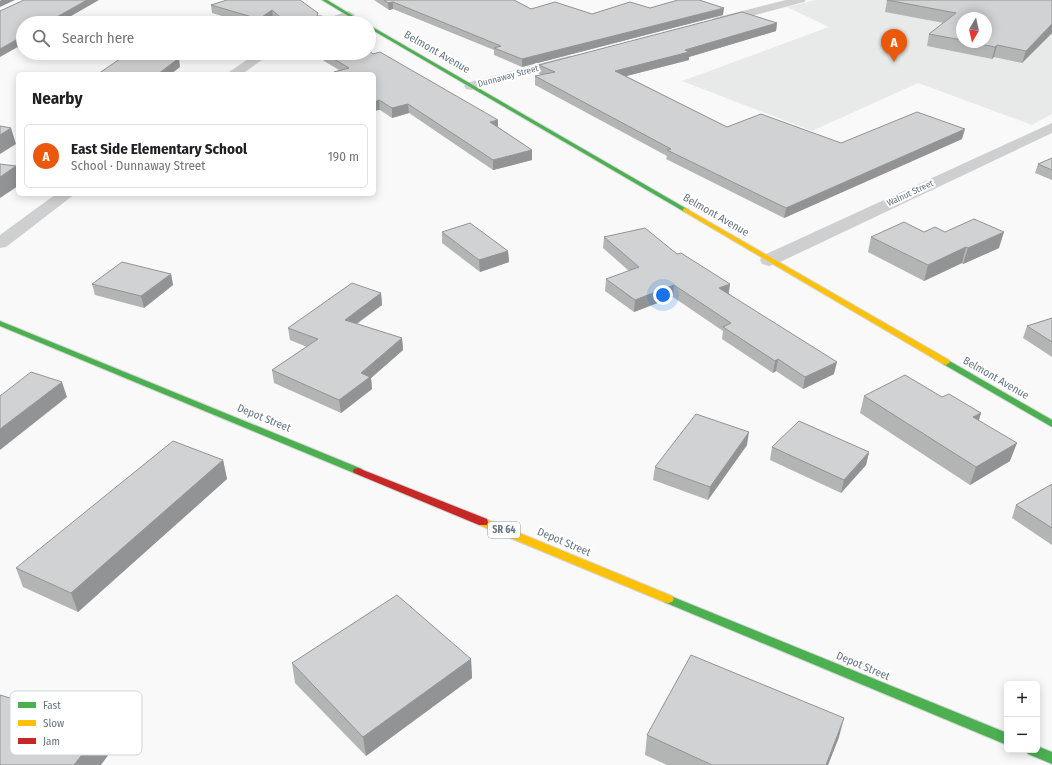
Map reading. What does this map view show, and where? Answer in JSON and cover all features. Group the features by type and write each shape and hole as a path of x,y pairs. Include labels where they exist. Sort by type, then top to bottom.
{"main road":[{"path":"324,0 352,16"},
{"name":"Belmont Avenue","path":"376,30 768,260 1052,424"},
{"name":"Depot Street","path":"0,323 1004,738"},
{"path":"1040,753 1052,758"}],"street":[{"path":"708,24 800,0"},
{"path":"344,16 349,14"},
{"name":"Dunnaway Street","path":"471,86 578,58"},
{"path":"236,72 255,60"},
{"name":"Walnut Street","path":"768,260 1052,127"},
{"path":"0,243 64,196"}],"shaded area":[{"path":"816,0 1052,0 1052,114 1032,125 918,83 812,131 682,81 829,27 787,7"}],"building":[{"path":"24,0 87,0 58,16 16,16 16,40 0,49 0,11"},
{"path":"227,0 300,0 318,13 317,16 279,16 272,10 263,16 249,16 211,5"},
{"path":"384,0 514,0 531,9 555,2 592,14 630,2 650,8 678,0 699,0 724,8 522,59 494,48 501,46 393,2 388,3"},
{"path":"887,0 1052,0 1052,24 1026,51 997,45 995,47 992,46 992,12 956,13"},
{"path":"742,12 777,23 685,50 689,52 615,71 727,127 761,114 841,143 917,112 965,129 786,208 667,150 671,149 535,76 555,72 539,65"},
{"path":"956,13 956,39 929,34"},
{"path":"380,52 498,120 490,122 532,150 493,160 408,104 392,108 379,100 376,101 376,72 334,72 349,68 336,60 376,60 376,53"},
{"path":"118,60 176,60 161,72 101,72"},
{"path":"0,126 11,128 0,135"},
{"path":"1052,158 1052,170 1038,164"},
{"path":"0,164 16,166 0,177"},
{"path":"974,219 1004,232 968,248 966,247 928,265 871,237 904,222 924,232 935,227 945,232"},
{"path":"470,223 508,251 479,260 442,232"},
{"path":"645,228 677,254 681,253 730,284 719,288 837,362 805,377 778,359 775,361 723,327 731,323 674,285 635,300 606,279 639,267 604,237"},
{"path":"122,262 171,274 141,296 92,284"},
{"path":"352,283 381,293 345,320 402,338 361,373 370,377 339,400 272,370 318,339 288,328"},
{"path":"1052,318 1052,342 1027,326"},
{"path":"31,372 62,382 0,429 0,396"},
{"path":"905,375 942,397 949,394 981,413 973,417 1017,443 976,467 864,396"},
{"path":"696,414 749,432 710,487 655,467"},
{"path":"799,421 869,452 844,480 772,447"},
{"path":"173,441 223,460 71,593 16,568"},
{"path":"1052,484 1052,528 1016,505"},
{"path":"397,595 471,659 363,737 292,663"},
{"path":"691,655 844,718 826,765 712,765 647,735"},
{"path":"0,695 10,698 10,755 82,755 74,765 0,765"}],"traffic: fast":[{"path":"324,0 351,16"},
{"path":"376,30 685,210"},
{"path":"0,323 358,471"},
{"path":"946,362 1052,424"},
{"path":"668,599 1004,738"},
{"path":"1040,753 1052,758"}],"traffic: slow":[{"path":"685,210 946,362"},
{"path":"483,522 668,599"}],"traffic: jam":[{"path":"358,471 483,522"}],"place":[{"name":"East Side Elementary School","path":"894,62"}]}
